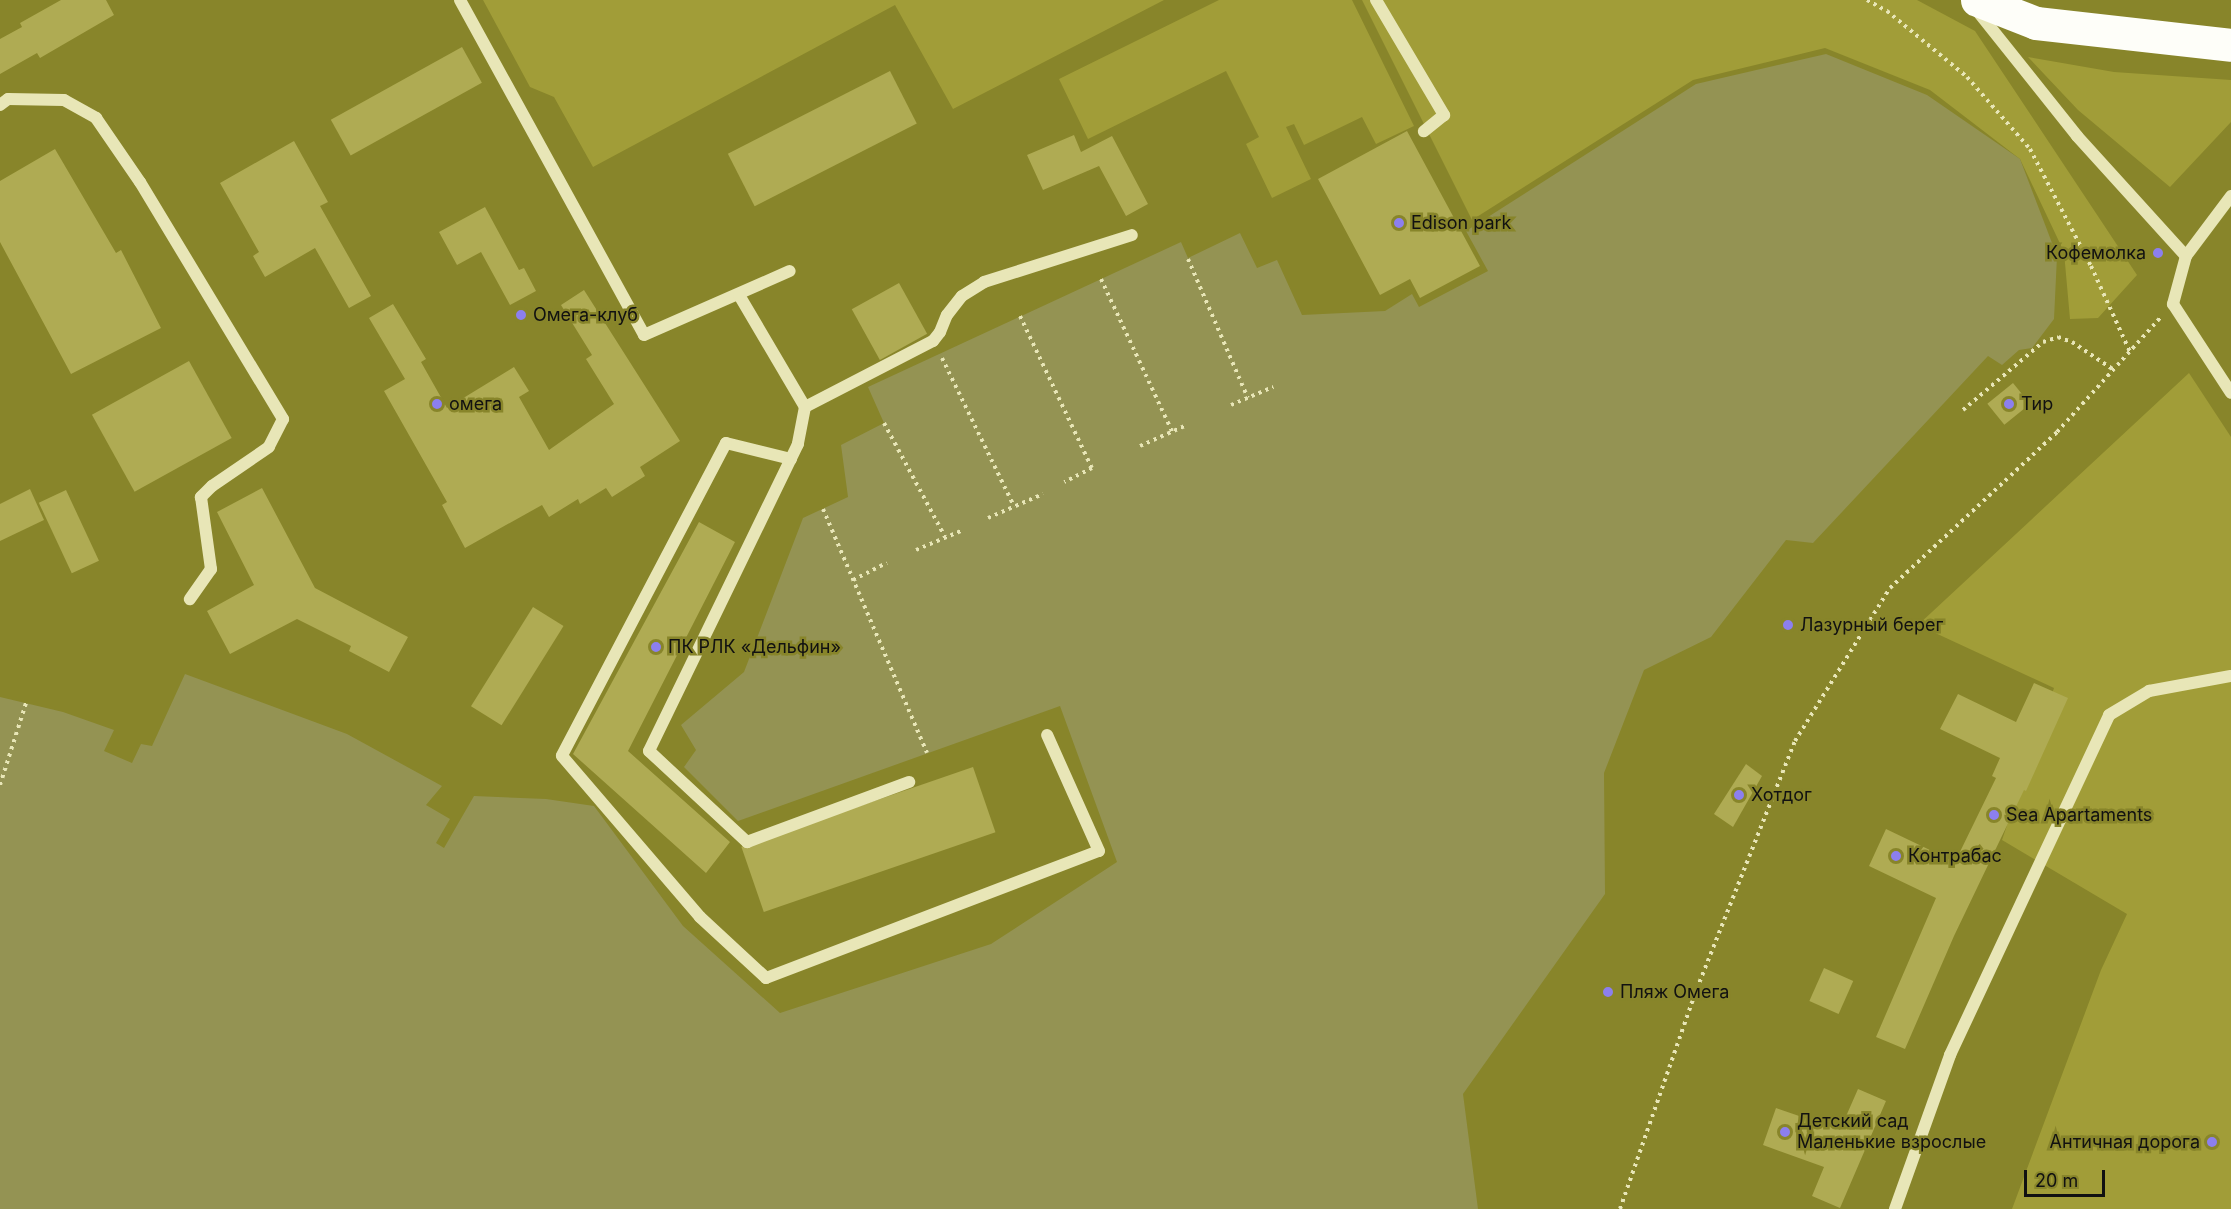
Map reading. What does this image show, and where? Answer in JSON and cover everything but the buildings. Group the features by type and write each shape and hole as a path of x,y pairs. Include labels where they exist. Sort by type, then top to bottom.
{"main road":[{"path":"1977,0 2036,23 2231,45"}],"lane":[{"path":"460,0 644,335 790,271"},
{"path":"1376,0 1444,115 1424,131"},
{"path":"1969,0 2011,56 2077,136 2186,256"},
{"path":"0,105 8,99 64,100 96,118 140,182 283,418 268,447 212,486 201,497 211,569 190,599"},
{"path":"2231,196 2186,256 2173,304 2231,393"},
{"path":"805,407 858,382 933,341 940,332 947,315 962,296 984,282 1132,236"},
{"path":"739,295 805,407 798,444 649,751 747,842 909,782"},
{"path":"791,459 726,443 562,756 700,917 766,978 1099,851 1047,735"},
{"path":"1895,1209 1950,1055 2109,715 2149,692 2231,676"}],"path":[{"path":"1867,0 1887,10 1967,76 2030,149 2091,266 2130,352"},
{"path":"1188,259 1248,398"},
{"path":"1101,279 1172,431"},
{"path":"1620,1209 1694,996 1795,741 1890,588 2057,432 2173,304"},
{"path":"1020,316 1092,468 1064,482"},
{"path":"1963,410 2043,342 2058,337 2072,342 2114,370"},
{"path":"940,353 1014,506"},
{"path":"1231,405 1273,387"},
{"path":"885,423 945,537"},
{"path":"1140,446 1187,425"},
{"path":"988,518 1042,494"},
{"path":"823,509 927,753"},
{"path":"916,550 961,531"},
{"path":"853,580 887,563"},
{"path":"0,785 27,700"}],"shaded area":[{"path":"483,0 1164,0 953,109 895,5 593,167 554,97 530,87"},
{"path":"1219,0 1352,0 1414,126 1376,144 1362,117 1304,145 1294,124 1286,127 1311,179 1272,198 1246,144 1259,137 1226,71 1088,139 1059,79"},
{"path":"1362,0 1917,0 1975,31 2137,275 2098,318 2070,319 2064,252 2020,159 1930,90 1825,48 1693,80 1472,220"},
{"path":"1826,54 1927,95 2020,159 2057,256 2054,319 2032,348 2019,350 2002,365 1988,356 1813,543 1786,540 1711,637 1644,670 1604,773 1605,894 1463,1094 1478,1209 0,1209 0,697 63,712 114,730 104,751 132,763 141,744 152,746 185,674 347,734 442,786 426,805 450,819 436,843 444,848 474,796 546,799 594,806 683,926 780,1013 991,944 1117,862 1060,706 738,821 684,767 696,750 681,725 744,672 803,518 848,497 841,445 884,423 868,387 1181,242 1188,258 1240,233 1257,268 1277,260 1302,315 1385,311 1412,294 1419,307 1488,271 1466,231 1696,84"},
{"path":"2028,57 2114,72 2231,80 2231,122 2170,187 2078,110"},
{"path":"2189,373 2231,437 2231,1209 2012,1209 2101,970 2127,914 2002,840 2054,688 1918,625"}],"place":[{"name":"Edison park","path":"1399,223"},
{"name":"Кофемолка","path":"2158,253"},
{"name":"Омега-клуб","path":"521,315"},
{"name":"омега","path":"437,404"},
{"name":"Тир","path":"2009,404"},
{"name":"Лазурный берег","path":"1788,625"},
{"name":"ПК РЛК «Дельфин»","path":"656,647"},
{"name":"Хотдог","path":"1739,795"},
{"name":"Sea Apartaments","path":"1994,815"},
{"name":"Контрабас","path":"1896,856"},
{"name":"Пляж Омега","path":"1608,992"},
{"name":"Детский сад Маленькие взрослые","path":"1785,1132"},
{"name":"Античная дорога","path":"2212,1142"}]}
